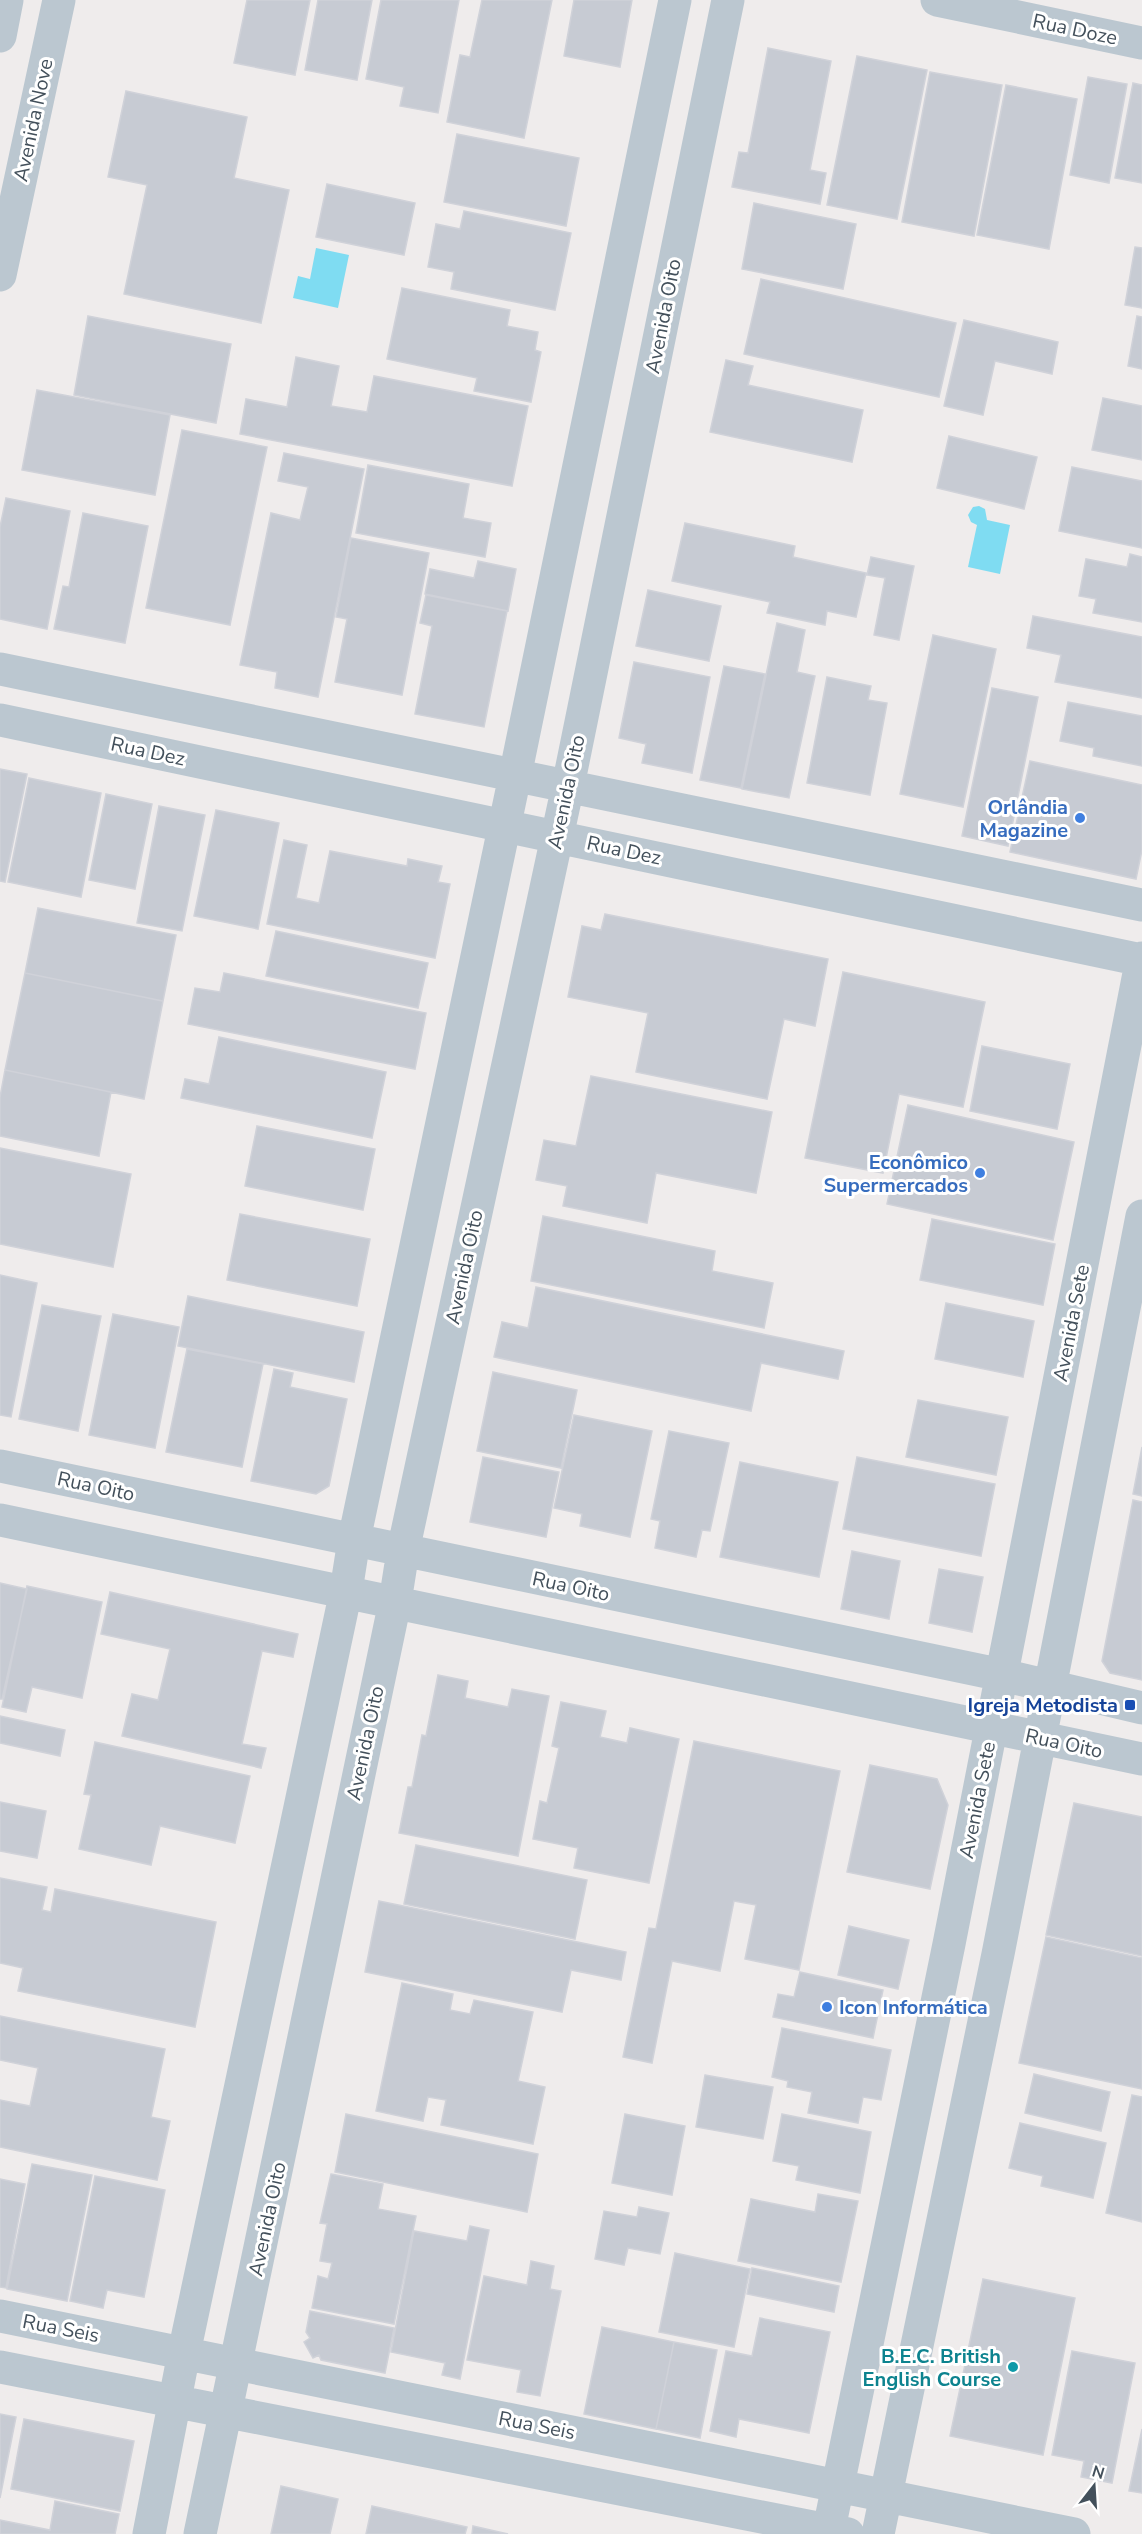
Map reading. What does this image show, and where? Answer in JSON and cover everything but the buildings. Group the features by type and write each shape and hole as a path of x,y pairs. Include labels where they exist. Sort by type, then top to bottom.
{"street":[{"path":"0,36 7,0"},
{"name":"Avenida Nove","path":"0,275 59,0"},
{"path":"149,2534 184,2353 346,1592 354,1540 675,0"},
{"name":"Avenida Oito","path":"200,2534 395,1602 403,1551 568,786 728,0"},
{"name":"Rua Doze","path":"937,0 1142,44"},
{"path":"0,669 1142,905"},
{"name":"Rua Dez","path":"0,720 1142,959"},
{"name":"Avenida Sete","path":"835,2533 838,2486 947,1955 1142,959"},
{"path":"878,2534 1040,1738 1142,1216"},
{"name":"Rua Oito","path":"0,1466 1002,1675 1142,1708"},
{"name":"Rua Oito","path":"0,1520 1142,1760"},
{"name":"Rua Seis","path":"0,2316 1074,2534"},
{"path":"0,2367 835,2533"}],"water":[{"path":"316,248 349,255 338,308 293,298 298,276 310,279"},
{"path":"979,506 985,509 987,520 1010,525 1000,574 968,567 977,525 971,522 968,515 973,507"}],"place":[{"name":"Orlândia Magazine","path":"1080,818"},
{"name":"Econômico Supermercados","path":"980,1173"},
{"name":"Igreja Metodista","path":"1130,1705"},
{"name":"Icon Informática","path":"827,2007"},
{"name":"B.E.C. British English Course","path":"1013,2367"}]}
